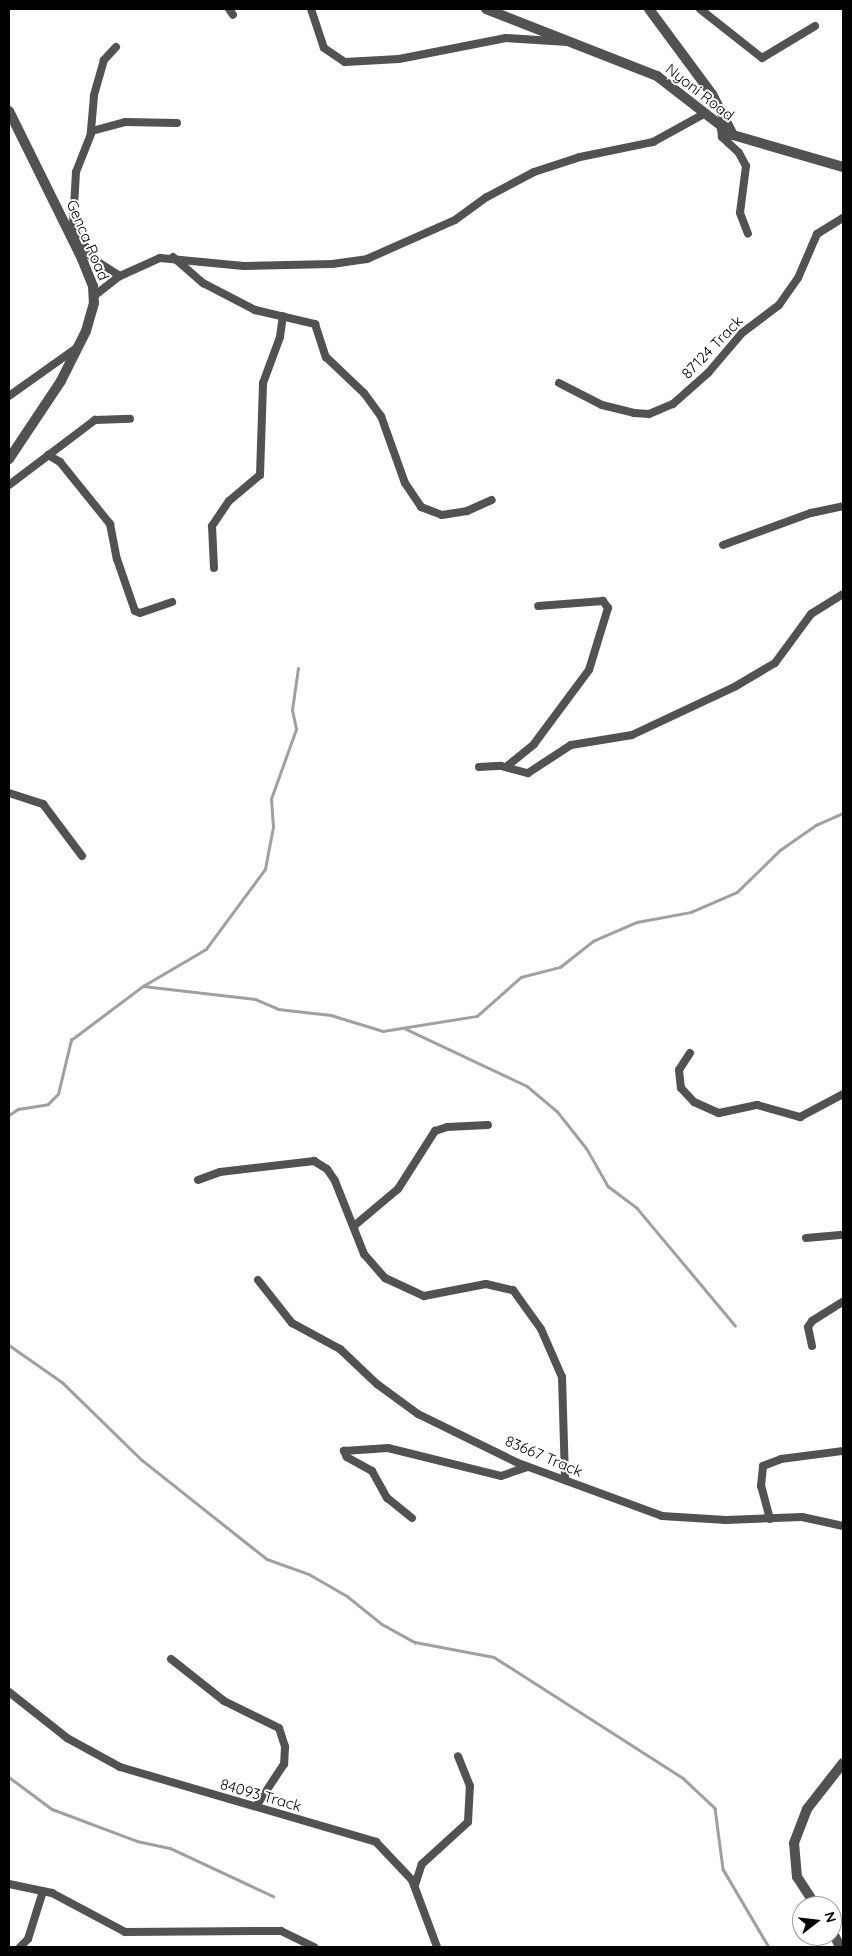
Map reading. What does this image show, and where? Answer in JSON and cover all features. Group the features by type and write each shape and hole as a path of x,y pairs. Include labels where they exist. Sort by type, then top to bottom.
{"street":[{"path":"311,9 324,48 345,62 399,59 506,38 568,42"},
{"name":"Nyoni Road","path":"486,9 657,76 702,115 733,135 843,167"},
{"path":"649,9 712,94 733,135"},
{"path":"656,9 657,20"},
{"path":"700,9 762,58 815,26"},
{"path":"116,47 102,67 94,96 92,131 76,172 73,226 92,258 120,276"},
{"name":"Genca Road","path":"9,111 82,259 94,296 92,315 78,347 48,403 9,459"},
{"path":"94,296 120,276 149,260 174,257 244,266 332,264 367,259 455,220 488,197 534,172 580,157 653,142 702,115"},
{"path":"92,131 125,122 177,123"},
{"path":"721,128 722,137 739,153 746,166 740,213 748,234"},
{"name":"87124 Track","path":"560,383 602,405 634,413 650,414 673,404 708,373 742,333 780,305 798,278 817,234 843,218"},
{"path":"174,257 214,290 255,310 307,320 316,326 326,357 364,393 381,416 405,483 421,507 442,515 467,511 492,500"},
{"path":"214,568 212,526 229,501 260,475 263,383 280,337 283,316"},
{"path":"9,396 78,347"},
{"path":"9,485 95,420 130,419"},
{"path":"48,456 60,462 110,524 117,559 135,610 140,613 172,602"},
{"path":"723,545 811,513 843,506"},
{"path":"479,767 506,767 528,773 571,745 632,735 736,686 775,663 811,614 843,594"},
{"path":"506,767 534,744 589,670 608,608 603,602 538,606"},
{"path":"9,793 44,804 82,856"},
{"path":"690,1053 679,1070 681,1088 694,1102 719,1113 757,1106 800,1117 843,1094"},
{"path":"354,1226 398,1189 435,1131 447,1127 488,1125"},
{"path":"198,1180 220,1172 314,1161 327,1169 335,1181 369,1263 385,1278 413,1294 432,1297 475,1286 499,1284 518,1294 551,1347 562,1377 565,1480"},
{"path":"806,1238 843,1235"},
{"name":"83667 Track","path":"258,1280 292,1323 340,1349 377,1384 418,1414 527,1466 662,1516 694,1520 802,1517 843,1526"},
{"path":"812,1346 808,1327 812,1321 843,1302"},
{"path":"412,1518 387,1498 372,1471 348,1457 344,1451 388,1448 501,1476 527,1466"},
{"path":"770,1519 763,1500 760,1471 763,1466 781,1459 843,1451"},
{"path":"171,1659 224,1701 279,1728 285,1747 284,1764 257,1805"},
{"name":"84093 Track","path":"9,1692 67,1738 120,1767 164,1783 257,1805 292,1818 368,1837 382,1847 415,1885 437,1947"},
{"path":"415,1885 422,1864 468,1822 470,1786 458,1756"},
{"path":"810,1896 798,1877 794,1843 807,1809 842,1767"},
{"path":"9,1884 43,1891 84,1907 125,1932 281,1931 314,1947"},
{"path":"20,1947 28,1939 43,1891"}],"waterway":[{"path":"9,1115 18,1109 48,1104 58,1094 71,1040 143,986 206,949 265,869 273,827 271,799 296,729 292,710 298,668"},
{"path":"143,986 255,999 278,1009 331,1015 383,1031 477,1016 521,977 560,967 593,941 637,922 691,912 737,892 780,850 816,825 843,813"},
{"path":"406,1029 527,1086 557,1111 587,1149 608,1186 637,1208 735,1325"},
{"path":"9,1345 62,1382 142,1460 267,1559 309,1574 347,1596 382,1624 415,1642 494,1657 683,1778 715,1808 723,1869 769,1947"},
{"path":"9,1777 52,1809 137,1841 170,1848 273,1896"}]}
